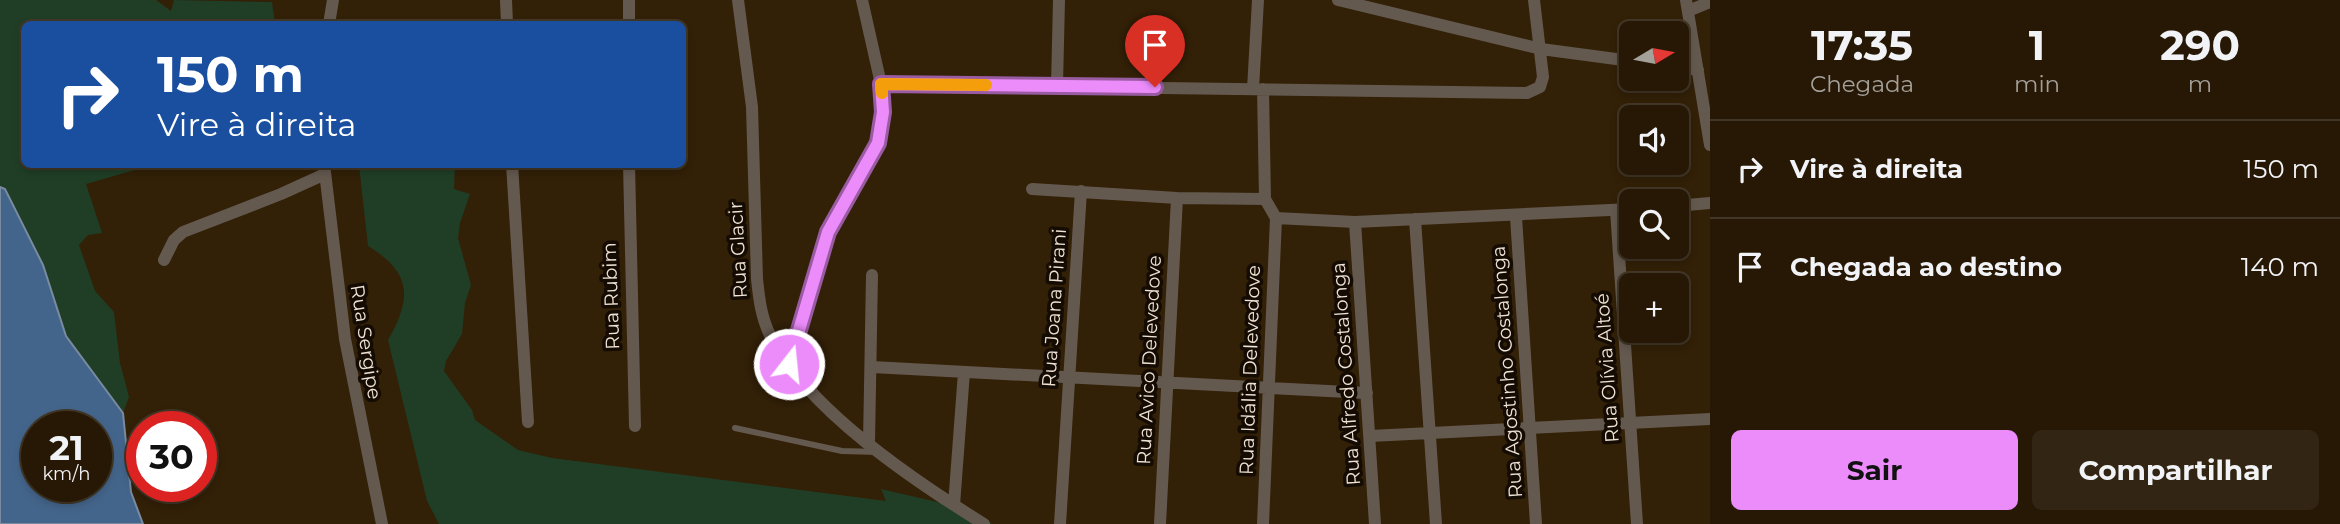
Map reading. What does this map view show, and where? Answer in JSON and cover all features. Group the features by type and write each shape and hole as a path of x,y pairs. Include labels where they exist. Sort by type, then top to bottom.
{"street":[{"path":"330,21 333,0"},
{"path":"506,0 507,21"},
{"path":"629,0 629,21"},
{"name":"Rua Glacir","path":"738,0 752,107 760,305 771,337 816,397 882,452 984,524"},
{"path":"789,364 828,232 878,143 883,112 881,84 862,0"},
{"path":"1056,85 1059,0"},
{"path":"1258,0 1258,89 1265,199 1276,218 1355,222 1516,217 1619,210"},
{"path":"1338,0 1394,6 1541,49 1619,59"},
{"path":"881,84 1527,93 1542,83 1541,49 1534,0"},
{"path":"1710,2 1687,6 1698,70 1706,94 1710,145"},
{"path":"1689,69 1698,70"},
{"path":"512,168 528,422"},
{"name":"Rua Rubim","path":"629,168 635,426"},
{"path":"164,260 174,240 183,232 281,194 324,169"},
{"name":"Rua Sergipe","path":"324,169 345,339 382,524"},
{"path":"1032,189 1177,198 1265,199"},
{"name":"Rua Joana Pirani","path":"1060,524 1081,191"},
{"name":"Rua Avico Delevedove","path":"1160,524 1177,198"},
{"path":"1689,205 1710,203"},
{"name":"Rua Olívia Altoé","path":"1616,210 1637,524"},
{"name":"Rua Agostinho Costalonga","path":"1516,217 1536,524"},
{"name":"Rua Idália Delevedove","path":"1263,524 1276,218"},
{"path":"1415,219 1436,524"},
{"name":"Rua Alfredo Costalonga","path":"1355,222 1375,524"},
{"path":"869,442 872,275"},
{"path":"872,366 1367,393"},
{"path":"954,505 964,372"},
{"path":"1370,436 1710,419"}],"lane":[{"path":"735,428 842,451 882,452"}],"green space":[{"path":"0,0 156,0 171,11 174,0 272,2 275,21 21,21 21,168 142,168 86,184 102,233 88,235 79,245 95,291 114,312 120,363 129,397 123,413 66,336 43,265 6,189 0,187"},
{"path":"359,168 455,168 454,189 470,194 458,238 471,285 465,303 462,334 446,361 444,371 472,410 475,420 518,450 552,458 886,501 881,489 972,510 992,524 439,524 427,501 388,340 401,311 404,287 393,266 368,246"}],"water":[{"path":"0,187 5,189 43,265 66,336 123,413 126,502 135,502 143,524 0,524"}],"slow traffic":[{"path":"882,93 881,84 986,85"}],"route":[{"path":"789,364 828,232 878,143 883,127 881,84 1155,87"}]}
